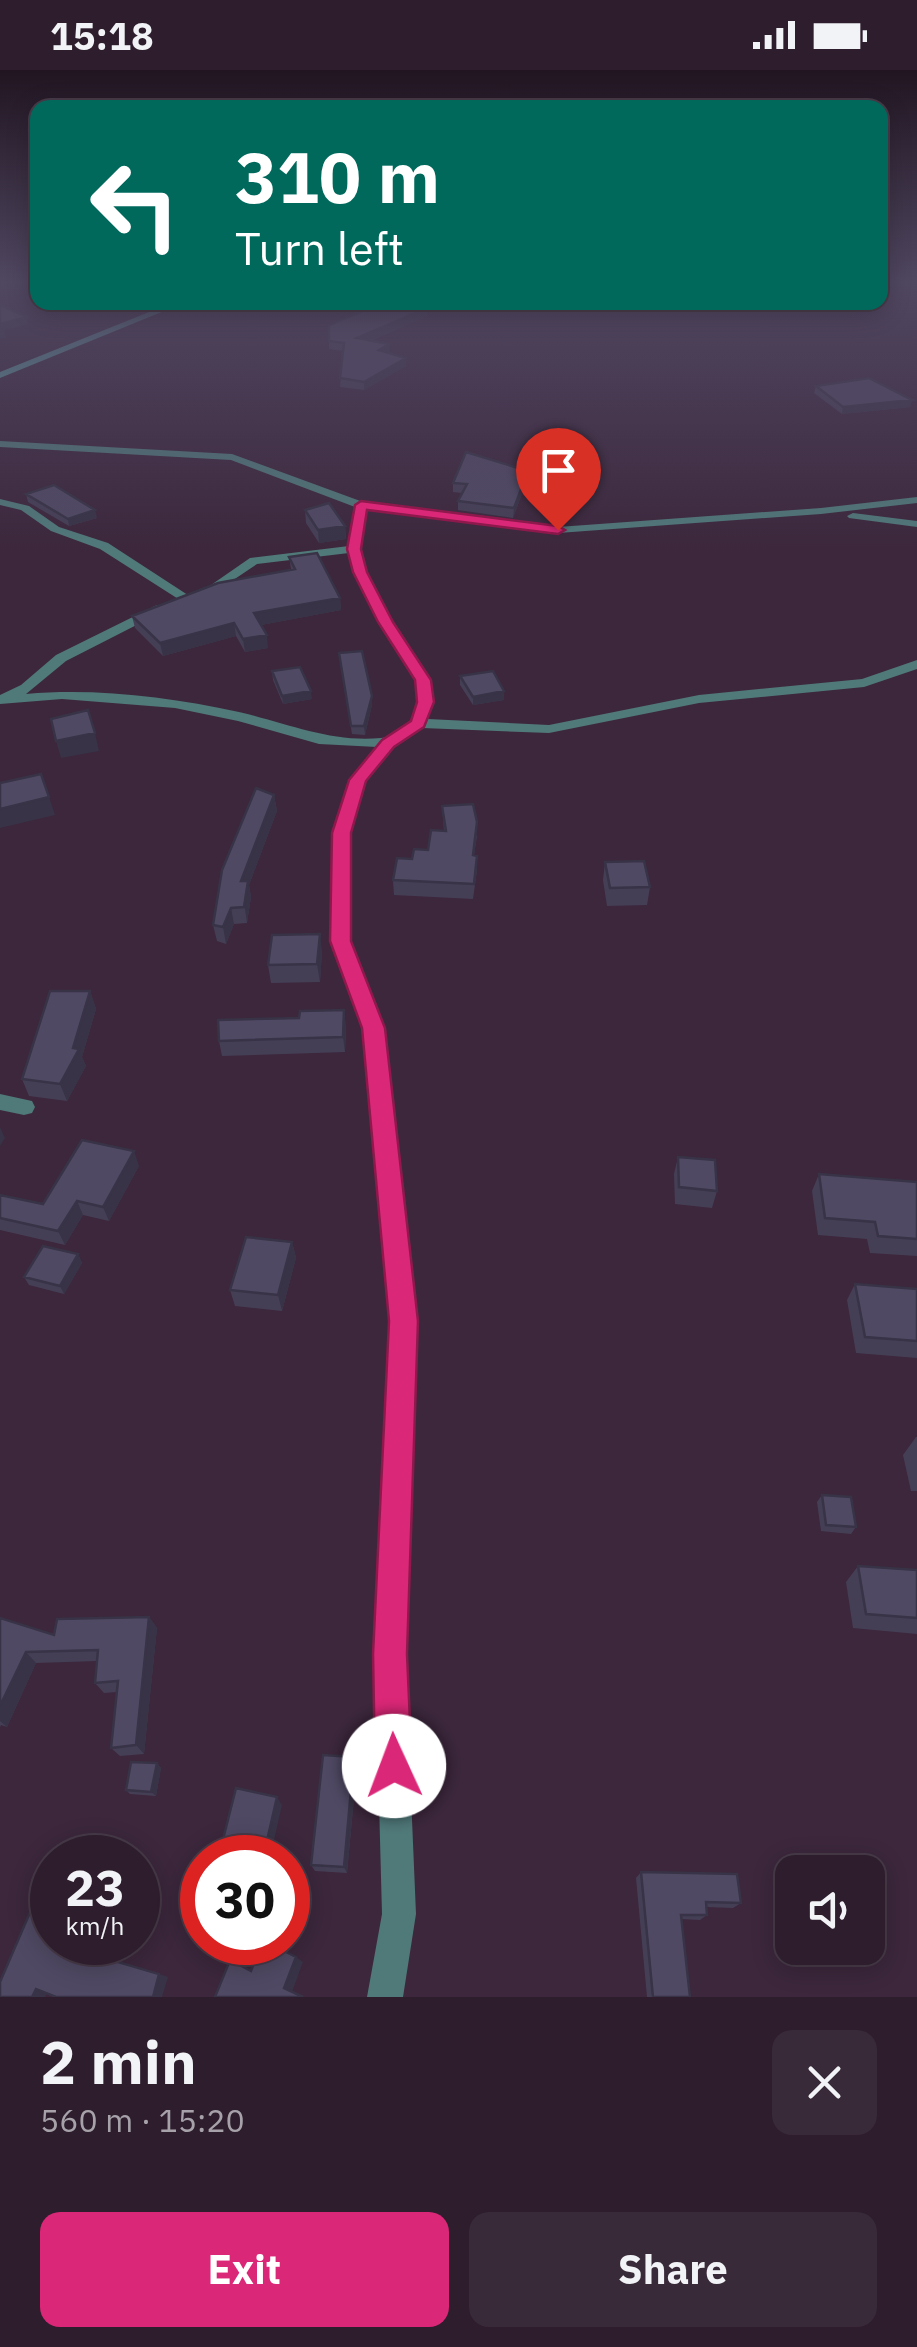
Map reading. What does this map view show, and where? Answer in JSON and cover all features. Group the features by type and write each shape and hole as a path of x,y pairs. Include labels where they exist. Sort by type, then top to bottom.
{"street":[{"path":"0,444 232,457 361,505 558,530 821,512 917,500"},
{"path":"0,502 26,508 55,529 104,546 188,599"},
{"path":"361,505 354,549 360,572 386,622 423,680 426,702 418,724"},
{"path":"821,512 917,524"},
{"path":"0,700 26,688 61,658 96,638 136,618 218,587 254,561 354,549"},
{"path":"385,1997 399,1914 390,1654 404,1321 373,1028 340,941 341,833 358,780 388,743 418,724 548,729 699,700 864,682 917,664"},
{"path":"0,700 62,695 174,704 319,739 388,743"},
{"path":"0,1102 24,1106"}],"building":[{"path":"341,372 382,372 364,382 340,378"},
{"path":"869,378 912,400 843,407 816,386"},
{"path":"466,452 528,471 514,508 458,501 467,484 453,483"},
{"path":"54,485 95,510 68,519 26,494"},
{"path":"329,503 345,526 318,530 305,510"},
{"path":"317,553 340,598 254,613 267,635 243,639 234,623 160,643 132,616 218,583 295,569 289,557"},
{"path":"362,651 372,696 364,726 351,726 339,653"},
{"path":"300,667 311,691 282,696 272,671"},
{"path":"493,671 504,691 473,697 460,676"},
{"path":"88,710 95,733 56,741 51,719"},
{"path":"41,774 49,797 0,809 0,783"},
{"path":"256,788 274,795 241,881 248,881 244,907 231,908 223,927 213,925 222,870"},
{"path":"473,804 477,822 474,884 393,880 397,858 412,859 414,849 428,850 431,830 446,831 442,806"},
{"path":"644,861 650,887 610,888 605,862"},
{"path":"320,934 317,964 268,965 272,935"},
{"path":"50,991 90,991 73,1048 79,1049 60,1084 22,1079"},
{"path":"344,1010 343,1037 219,1041 218,1020 299,1018 300,1011"},
{"path":"82,1140 134,1151 103,1207 77,1201 58,1231 0,1218 0,1195 43,1204"},
{"path":"678,1157 715,1160 717,1191 679,1187"},
{"path":"819,1174 917,1182 917,1239 878,1236 875,1222 825,1218"},
{"path":"246,1237 292,1242 278,1295 230,1290"},
{"path":"43,1246 78,1254 60,1286 24,1277"},
{"path":"855,1284 917,1289 917,1341 865,1337"},
{"path":"822,1495 851,1497 856,1527 826,1525"},
{"path":"858,1566 917,1570 917,1618 866,1614"},
{"path":"149,1617 136,1745 111,1748 118,1681 95,1683 98,1650 26,1652 0,1706 0,1618 54,1635 57,1619"},
{"path":"323,1755 354,1757 344,1867 311,1865"},
{"path":"131,1762 157,1763 151,1792 126,1790"},
{"path":"236,1788 277,1797 268,1835 224,1835"},
{"path":"641,1872 737,1874 741,1903 706,1902 707,1915 681,1915 690,1997 653,1997"},
{"path":"30,1912 30,1965 128,1965 159,1974 153,1997 56,1997 36,1989 32,1997 0,1997 0,1982"},
{"path":"228,1965 251,1971 253,1965 293,1965 284,1988 303,1997 215,1997"}],"route":[{"path":"394,1766 390,1654 404,1321 373,1028 340,941 341,833 358,780 388,743 418,724 426,702 423,680 386,622 360,572 354,549 361,505 558,530"}]}
